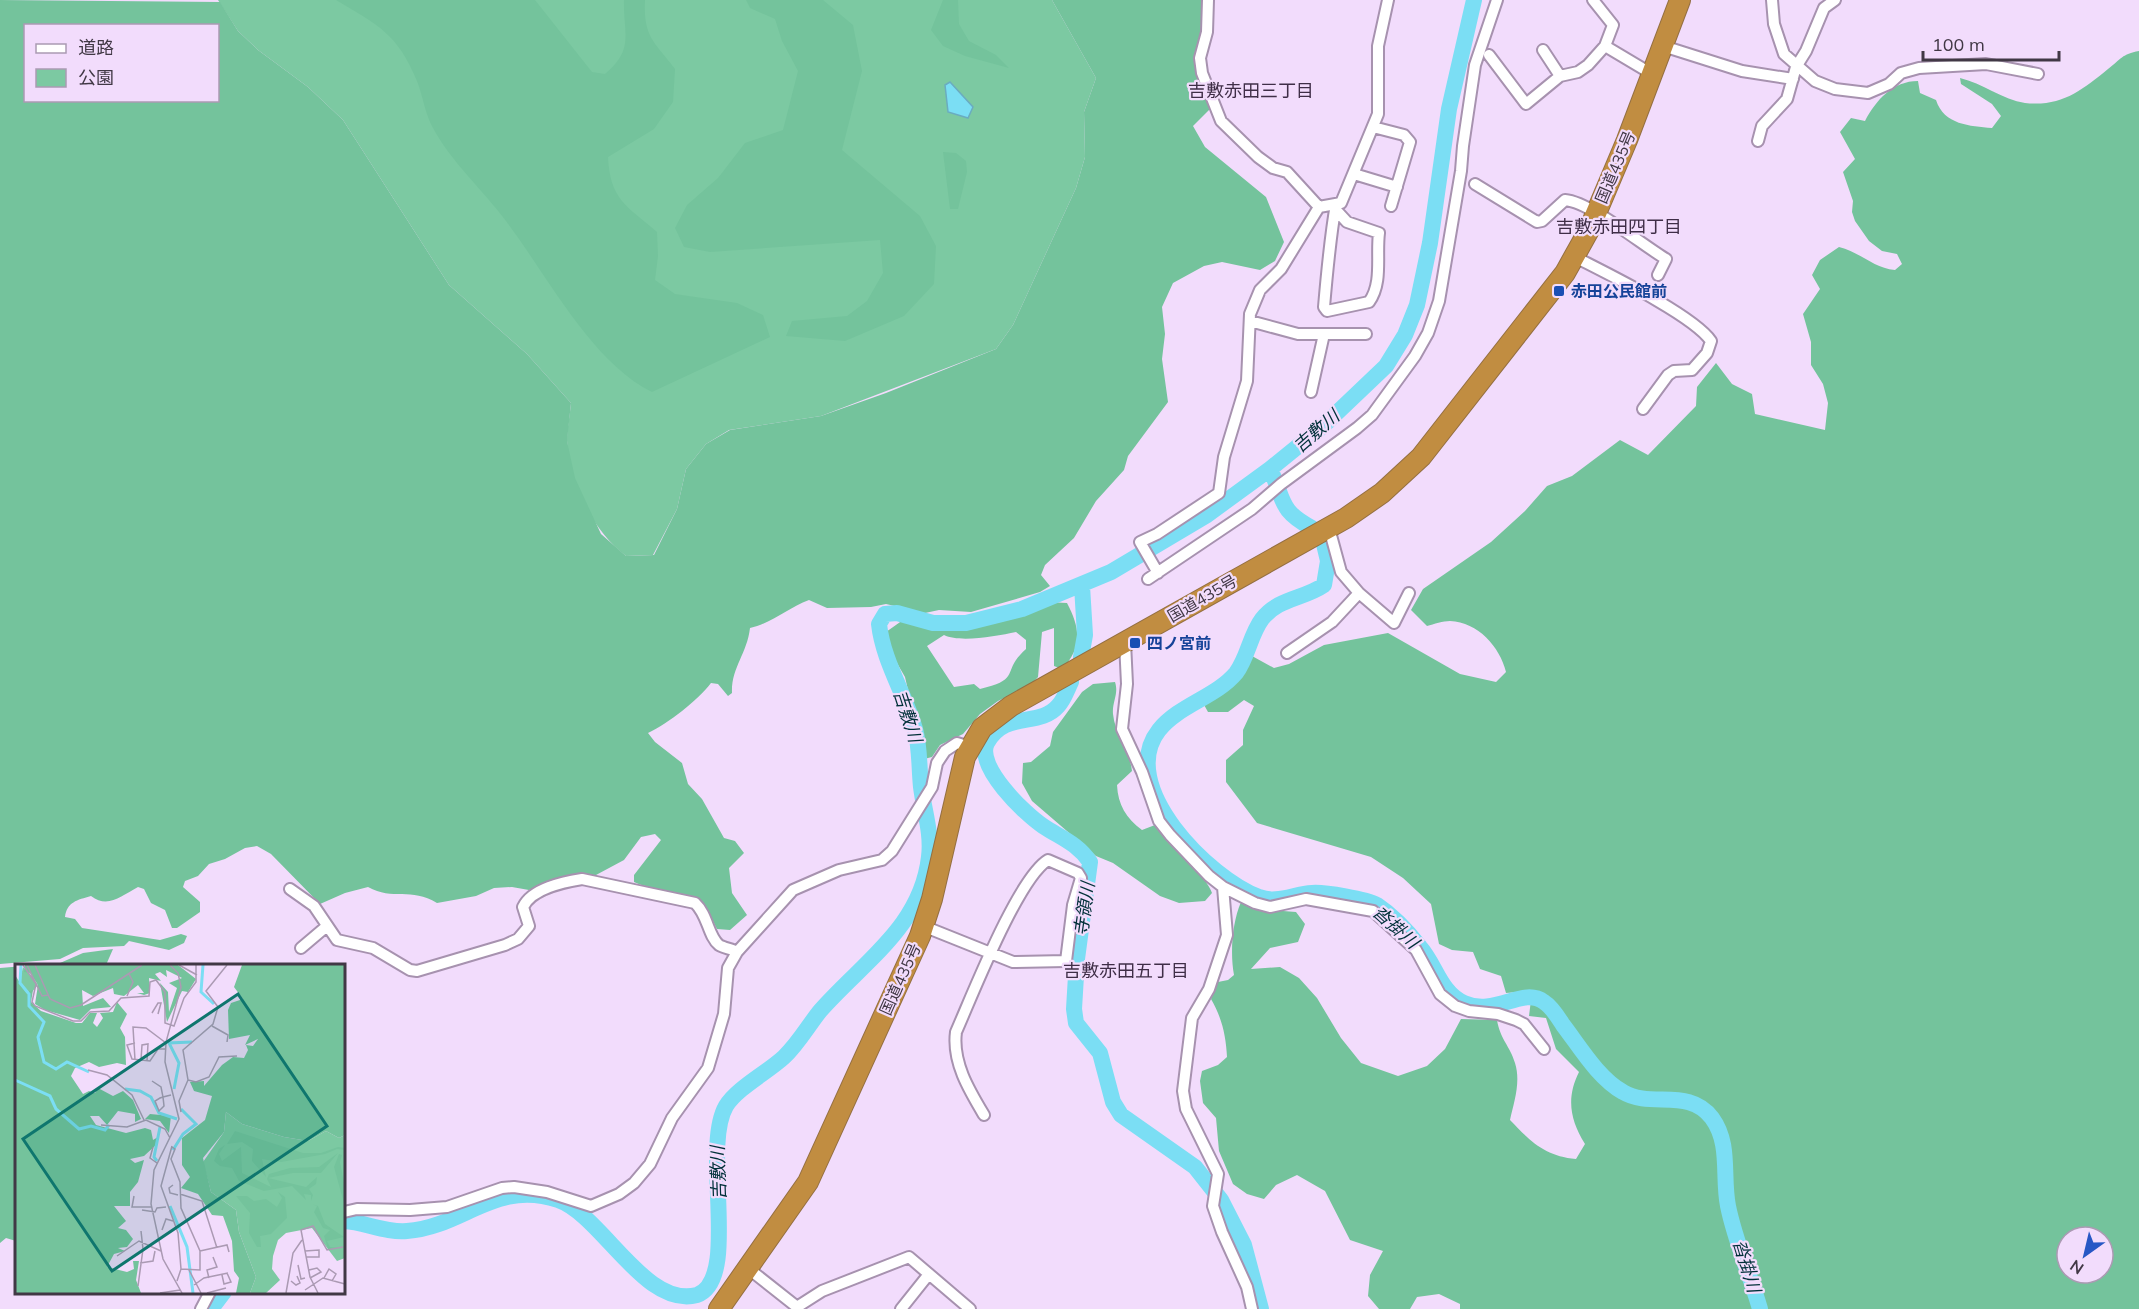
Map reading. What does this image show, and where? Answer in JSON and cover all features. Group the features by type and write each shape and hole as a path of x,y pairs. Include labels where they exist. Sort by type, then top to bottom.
{"highway":[{"name":"国道435号","path":"720,1309 808,1182 923,926 960,776 970,747 982,728 1011,706 1329,528 1382,493 1421,457 1554,288 1575,257 1596,214 1680,0"}],"street":[{"path":"1208,0 1207,32 1200,58 1202,73 1221,121 1258,157 1273,168 1287,172 1319,207 1336,207 1341,203 1373,127 1380,102 1378,46 1388,0"},
{"path":"1319,207 1281,269 1260,290 1250,321 1247,381 1224,457 1219,493 1140,542 1153,572 1252,509 1276,487 1372,415 1398,382 1428,333 1439,302 1476,64 1497,0"},
{"path":"1496,59 1522,106 1560,76 1579,66 1605,46 1613,25 1593,0"},
{"path":"1772,0 1774,24 1784,54 1796,67 1815,81 1853,93 1878,90 1901,73 1919,68 1986,64 2038,74"},
{"path":"1758,141 1762,126 1787,99 1796,67 1824,8 1835,0"},
{"path":"1605,46 1652,74"},
{"path":"1663,46 1742,71 1793,79"},
{"path":"1543,51 1560,76"},
{"path":"1373,127 1404,135 1410,142 1391,206"},
{"path":"1354,174 1397,187"},
{"path":"1475,184 1538,222 1542,221 1564,200 1572,201 1666,259 1658,275"},
{"path":"1336,207 1347,222 1379,233 1377,249 1380,261 1369,303 1327,311 1324,307 1336,207"},
{"path":"1575,257 1623,282 1686,320 1706,334 1711,341 1707,353 1692,370 1674,371 1668,375 1643,410"},
{"path":"1250,321 1298,334 1366,334"},
{"path":"1311,392 1324,334"},
{"path":"1329,528 1341,572 1359,593 1394,623 1409,593"},
{"path":"1287,653 1332,622 1359,593"},
{"path":"1125,642 1127,684 1122,729 1143,772 1159,821 1193,860 1223,887 1255,903 1270,907 1306,899 1373,911 1416,950 1435,985 1448,1000 1469,1011 1498,1014 1524,1024 1544,1049"},
{"path":"345,1212 357,1209 410,1210 447,1207 502,1188 514,1187 547,1192 591,1206 620,1194 643,1174 672,1118 708,1068 724,1014 728,969 737,952 793,890 839,870 882,860 892,851 928,794 937,763 945,751 957,743 970,747"},
{"path":"923,926 990,954 1013,962 1066,961 1074,905 1081,878 1078,873 1048,860 1024,886 990,954 956,1032 955,1042 964,1081 984,1115"},
{"path":"290,889 314,906 338,940 373,948 410,970 417,971 457,961 518,939 530,926 523,907 526,900 563,883 582,879 695,903 705,912 712,936 718,944 737,952"},
{"path":"1223,887 1227,935 1209,989 1192,1018 1183,1090 1186,1109 1218,1174 1213,1201 1222,1232 1247,1287 1252,1309"},
{"path":"301,948 316,932 327,926"},
{"path":"749,1269 797,1307 822,1291 909,1257 968,1308"},
{"path":"902,1309 930,1274"},
{"path":"201,1309 209,1294"}],"green space":[{"path":"0,0 220,2 238,31 258,50 308,87 343,120 449,285 527,354 571,403 567,441 575,478 601,534 626,556 654,555 677,509 686,469 706,444 730,430 821,416 996,349 1013,325 1076,188 1085,157 1084,112 1096,78 1052,0 1205,0 1204,30 1197,57 1211,108 1193,126 1205,147 1266,197 1284,242 1275,261 1260,270 1222,262 1204,266 1173,283 1162,307 1165,334 1162,359 1168,402 1128,456 1124,470 1096,501 1074,538 1045,565 1041,575 1050,586 1040,592 971,612 939,610 925,613 886,604 871,607 827,608 809,600 766,623 750,628 746,646 734,676 732,693 728,696 718,684 711,683 682,711 648,733 655,742 682,763 688,784 702,799 724,838 735,841 744,853 729,868 732,893 747,915 730,930 717,929 710,915 692,899 634,882 634,875 661,840 655,834 641,837 624,860 596,875 573,876 529,890 512,887 494,888 476,896 437,903 428,898 386,893 368,887 345,893 320,904 271,854 257,846 245,848 225,859 209,864 198,876 185,881 183,887 200,902 200,912 177,928 172,928 165,910 151,903 144,889 138,887 114,900 97,900 91,896 81,899 73,902 66,912 65,917 75,919 82,928 160,940 181,934 187,936 184,943 169,950 129,941 124,946 83,948 60,959 0,964"},
{"path":"218,0 1052,0 1096,78 1084,112 1085,157 1076,188 1013,325 996,349 821,416 729,430 706,444 686,469 677,509 653,555 626,556 614,546 593,520 572,473 567,441 571,403 527,354 449,285 343,120 308,87 258,50 238,31"},
{"path":"336,0 535,0 592,72 605,74 620,57 624,48 624,0 645,0 648,31 675,69 673,102 654,129 608,157 612,183 622,201 657,232 658,256 655,280 675,294 737,303 763,315 770,337 652,392 630,378 590,339 506,221 458,165 441,141 430,123 410,65 394,41 364,16"},
{"path":"746,0 823,0 853,25 862,71 842,150 920,216 936,246 934,284 904,316 845,341 786,336 792,321 847,316 867,301 883,273 880,240 710,252 684,247 675,228 687,205 718,178 745,143 783,130 798,71 782,41 775,19 750,8"},
{"path":"943,0 958,0 959,24 969,41 996,55 1009,68 965,56 943,46 931,30"},
{"path":"2139,51 2139,1309 1460,1309 1460,1304 1439,1294 1417,1297 1410,1309 1379,1309 1368,1296 1370,1275 1383,1251 1350,1240 1325,1191 1297,1175 1276,1185 1264,1199 1247,1194 1233,1184 1219,1151 1216,1118 1203,1103 1200,1081 1202,1071 1218,1065 1227,1057 1223,1027 1211,999 1218,982 1228,980 1234,975 1233,938 1241,902 1258,909 1296,912 1305,924 1298,942 1270,948 1251,969 1280,967 1299,978 1317,998 1341,1038 1361,1063 1398,1076 1427,1066 1445,1049 1461,1019 1497,1020 1517,1070 1516,1092 1510,1120 1539,1147 1556,1155 1576,1159 1585,1144 1573,1118 1571,1100 1579,1072 1556,1049 1546,1018 1529,1016 1531,1000 1528,991 1506,993 1501,976 1480,969 1473,952 1452,950 1439,944 1431,904 1403,878 1371,857 1257,823 1226,782 1226,760 1243,745 1243,730 1254,706 1244,700 1228,712 1208,712 1203,703 1241,677 1252,656 1274,668 1289,664 1324,645 1388,633 1460,674 1496,682 1506,672 1503,663 1493,645 1478,631 1460,622 1447,621 1427,626 1411,610 1423,589 1491,542 1525,511 1547,486 1572,476 1620,440 1648,455 1696,406 1697,387 1716,363 1732,384 1752,394 1755,414 1825,430 1828,403 1823,384 1811,365 1811,342 1803,314 1820,289 1812,275 1820,260 1839,247 1887,269 1895,270 1902,264 1897,254 1882,251 1869,241 1855,221 1852,212 1853,201 1843,172 1855,159 1840,132 1851,118 1865,121 1874,106 1886,93 1901,84 1918,81 1920,93 1936,100 1945,115 1951,119 1967,125 1992,128 2001,116 1992,104 1961,84 1960,78 2017,101 2038,104 2070,96 2129,54"},
{"path":"943,152 956,153 966,161 967,172 958,209 950,209"},
{"path":"1047,602 1067,603 1075,621 1076,645 1069,661 1062,669 1054,666 1054,628 1042,632 1038,677 1031,685 998,701 980,714 963,734 940,745 932,757 924,759 905,677 890,651 886,632 903,620 940,628 976,625 1012,616","holes":["1016,632 1026,640 1026,649 1018,657 1007,678 1002,682 980,689 974,684 954,687 927,646 944,635 969,639"]},
{"path":"1115,682 1114,722 1132,771 1117,785 1121,805 1131,821 1142,830 1155,825 1196,869 1212,893 1205,901 1179,903 1160,896 1113,863 1096,856 1032,801 1022,783 1023,763 1031,762 1050,746 1053,732 1082,692 1093,684"},
{"path":"113,949 106,964 48,964 60,963 83,953"},
{"path":"15,967 15,1241 6,1238 0,1243 0,968"}],"water":[{"path":"950,82 973,107 968,118 948,112 945,85"}],"waterway":[{"name":"吉敷川","path":"345,1221 407,1231 446,1222 498,1200 516,1195 536,1195 558,1200 574,1209 642,1275 660,1288 678,1296 697,1295 710,1284 717,1265 719,1240 717,1151 719,1126 726,1106 737,1093 789,1052 820,1011 888,942 915,904 924,882 929,857 929,839 921,787 917,736 885,651 879,624 885,614 897,613 933,623 966,623 1022,609 1111,572 1207,515 1270,469 1323,426 1386,366 1405,335 1417,305 1430,243 1449,109 1474,0"},
{"name":"沓掛川","path":"1270,469 1288,510 1312,528"},
{"name":"沓掛川","path":"1323,540 1328,561 1324,585 1268,612 1258,625 1236,673 1218,689 1167,721 1159,730 1149,753 1149,777 1158,803 1174,828 1194,851 1239,887 1265,899 1318,893 1355,898 1377,905 1406,930 1426,954 1449,992 1456,998 1475,1006 1497,1005 1527,997 1536,998 1552,1009 1605,1079 1623,1092 1645,1099 1692,1103 1703,1109 1712,1118 1722,1138 1728,1206 1760,1309"},
{"name":"寺領川","path":"1081,657 1085,635 1082,586"},
{"name":"寺領川","path":"1071,682 1062,701 1050,713 1003,726 994,733 987,743 985,753 988,764 1014,801 1043,826 1074,845 1090,862 1077,959 1074,1009 1076,1023 1100,1053 1113,1102 1121,1115 1195,1167 1221,1200 1244,1245 1261,1309"},
{"name":"吉敷川","path":"211,1309 222,1294"}],"place":[{"name":"赤田公民館前","path":"1559,291"},
{"name":"四ノ宮前","path":"1135,643"}],"district":[{"name":"吉敷赤田三丁目","path":"1251,90"},
{"name":"吉敷赤田四丁目","path":"1619,226"},
{"name":"吉敷赤田五丁目","path":"1126,970"}]}
